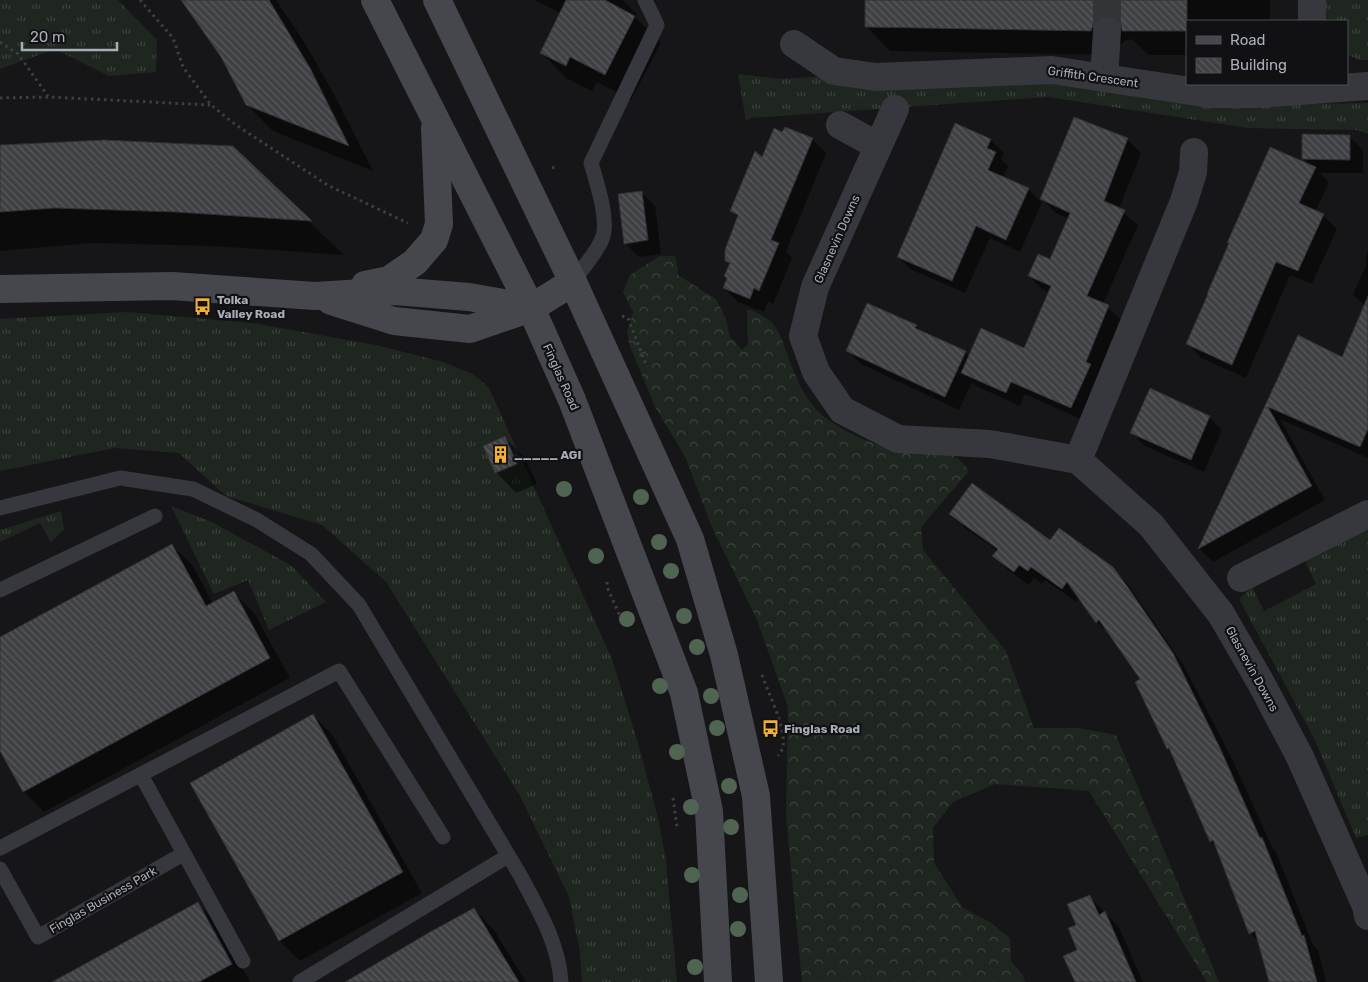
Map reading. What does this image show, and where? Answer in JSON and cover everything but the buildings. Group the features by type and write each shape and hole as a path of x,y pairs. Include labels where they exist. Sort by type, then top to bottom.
{"main road":[{"name":"Finglas Road","path":"375,0 434,120 531,308 572,400 684,692 709,811 718,982"},
{"path":"436,0 574,282 690,539 724,655 756,796 769,982"},
{"path":"315,296 389,280 415,262 434,240 439,224 434,120"},
{"path":"0,289 172,286 315,296 395,291 469,297 531,308 574,282"}],"street":[{"path":"1312,0 1312,20"},
{"path":"1104,78 1107,31"},
{"name":"Griffith Crescent","path":"794,44 834,71 876,77 1052,70 1210,94 1259,94 1311,86 1368,86"},
{"name":"Glasnevin Downs","path":"895,109 815,287 804,336 816,372 842,410 898,439 990,444 1078,460 1151,525 1221,614 1300,757 1366,906 1368,916"},
{"path":"840,125 878,146"},
{"path":"1078,460 1184,200 1193,172 1194,152"},
{"path":"1241,578 1368,514"}],"lane":[{"path":"574,282 602,240 604,228 599,193 591,163 656,25 645,0"},
{"path":"0,508 120,478 193,489 257,520 311,554 359,605 508,856 541,916 560,962 561,982"},
{"path":"0,590 155,516"},
{"path":"0,848 339,672 443,837"},
{"path":"141,775 242,961"},
{"name":"Finglas Business Park","path":"0,869 38,937 183,854"},
{"path":"300,982 508,856"}],"path":[{"path":"140,0 173,38 183,67 211,105 236,125 329,186 413,226"},
{"path":"0,42 18,54 49,97"},
{"path":"0,98 49,97 211,105"},
{"path":"552,168 557,166"},
{"path":"624,625 608,587 608,575 628,542"},
{"path":"672,790 678,829"}],"green space":[{"path":"0,0 118,0 157,40 156,72 109,76 55,49 0,69"},
{"path":"1325,0 1368,0 1368,60 1359,60 1348,54 1348,20 1327,20"},
{"path":"738,74 781,79 829,76 1047,79 1312,104 1368,103 1368,134 1358,130 1248,128 1048,97 750,118 746,121"},
{"path":"660,256 673,256 676,258 678,275 716,299 726,319 730,337 742,350 748,344 747,311 750,309 773,324 780,335 793,370 807,397 812,405 827,419 858,437 885,447 944,452 953,455 969,471 921,527 923,550 1006,651 1034,728 1079,728 1116,735 1219,982 1207,982 1089,791 995,784 953,802 933,828 934,863 963,908 990,922 1010,938 1011,961 1023,975 1025,982 802,982 786,816 788,707 757,620 711,525 685,456 655,407 629,344 627,332 633,312 623,292 630,275"},
{"path":"128,312 252,323 376,345 443,362 473,374 489,388 612,659 638,743 659,822 666,861 677,982 582,982 580,952 569,897 520,796 386,582 322,525 226,496 179,453 115,448 0,471 0,319"},
{"path":"171,506 212,522 292,566 326,602 269,630 248,580 214,594"},
{"path":"61,511 64,529 51,542 40,523 0,542 0,530"},
{"path":"1368,530 1368,835 1356,838 1315,740 1239,599 1252,587 1264,611 1316,584 1303,557"}],"tunnel":[{"path":"1107,0 1107,31"}],"place":[{"name":"Tolka Valley Road","path":"203,307"},
{"name":"_____ AGI","path":"500,455"},
{"name":"Finglas Road","path":"770,729"}]}
